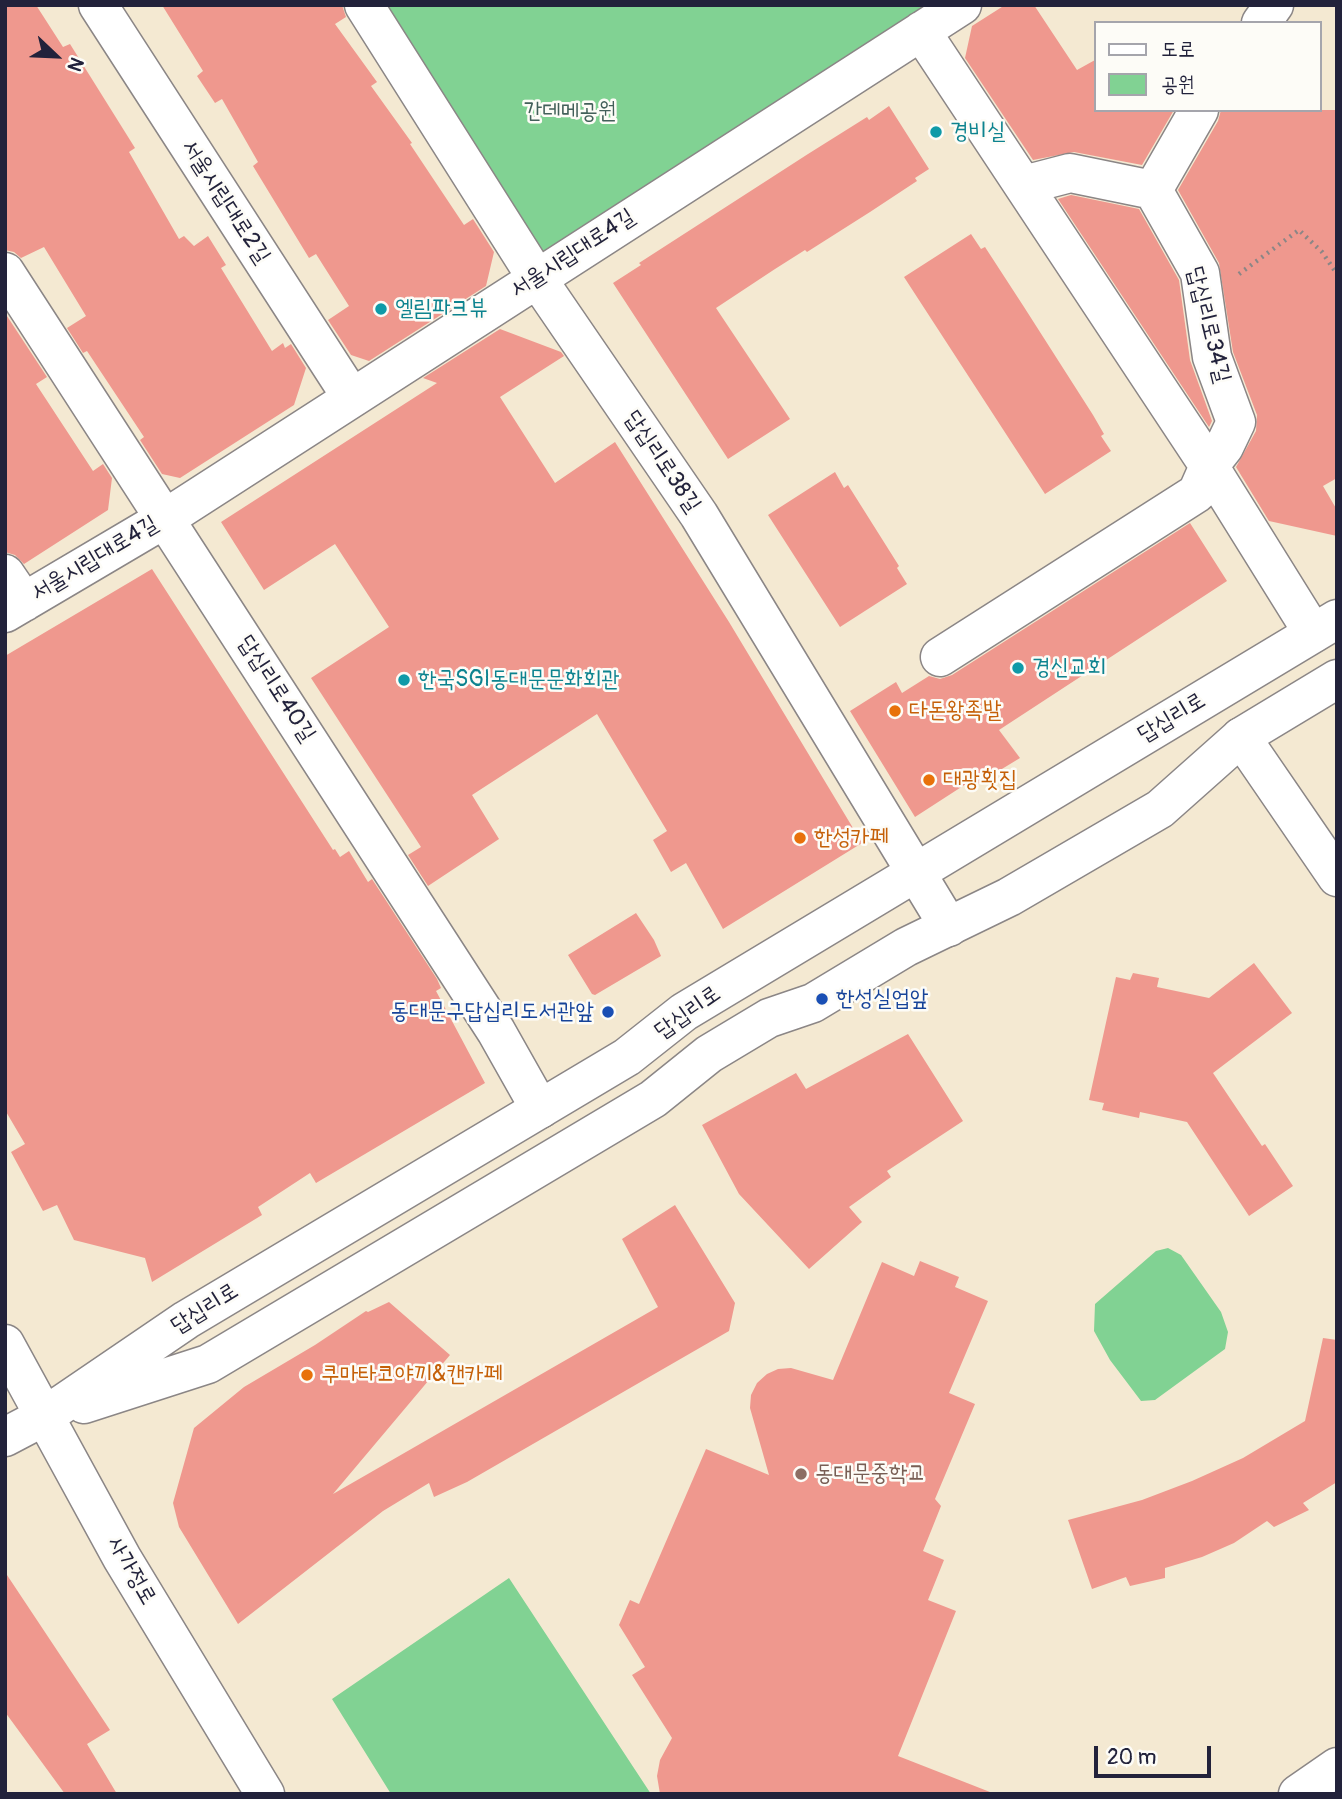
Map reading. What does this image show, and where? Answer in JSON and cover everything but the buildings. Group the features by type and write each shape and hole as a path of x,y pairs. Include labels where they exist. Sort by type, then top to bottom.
{"street":[{"name":"서울시립대로2길","path":"98,5 352,398"},
{"name":"답십리로38길","path":"364,5 536,278 699,515 949,927"},
{"name":"서울시립대로4길","path":"11,596 166,517 962,5"},
{"path":"1262,21 1274,5"},
{"path":"921,31 1209,466 1325,626"},
{"path":"1024,186 1070,173 1153,190 1198,112"},
{"name":"답십리로34길","path":"1153,190 1200,273 1212,357 1236,422 1224,447 1209,466"},
{"name":"답십리로40길","path":"5,272 166,517 496,1031 540,1109"},
{"path":"940,657 1197,493 1209,466"},
{"name":"답십리로","path":"5,1437 45,1416 186,1320 627,1058 684,1012 1325,626"},
{"name":"답십리로","path":"45,1416 208,1364 653,1099 709,1054 769,1018 813,1003 906,947 1009,897 1160,809 1241,737 1337,679"},
{"path":"1241,737 1337,877"},
{"name":"사가정로","path":"5,1344 122,1558 265,1794"},
{"path":"1298,1794 1337,1767"}],"path":[{"path":"1204,299 1299,230 1322,252 1337,274"}],"green space":[{"name":"간데메공원","path":"374,5 934,5 536,260"},
{"path":"1168,1248 1181,1255 1221,1312 1228,1332 1225,1349 1155,1400 1141,1401 1110,1360 1094,1331 1095,1304 1156,1251"},
{"path":"509,1578 651,1794 391,1794 332,1699"}],"place":[{"name":"경비실","path":"936,132"},
{"name":"엘림파크뷰","path":"381,309"},
{"name":"경신교회","path":"1018,668"},
{"name":"한국SGI동대문문화회관","path":"404,680"},
{"name":"다돈왕족발","path":"895,711"},
{"name":"대광횟집","path":"929,780"},
{"name":"한성카페","path":"800,838"},
{"name":"한성실업앞","path":"822,999"},
{"name":"동대문구답십리도서관앞","path":"608,1012"},
{"name":"쿠마타코야끼&캔카페","path":"307,1375"},
{"name":"동대문중학교","path":"801,1474"}]}
